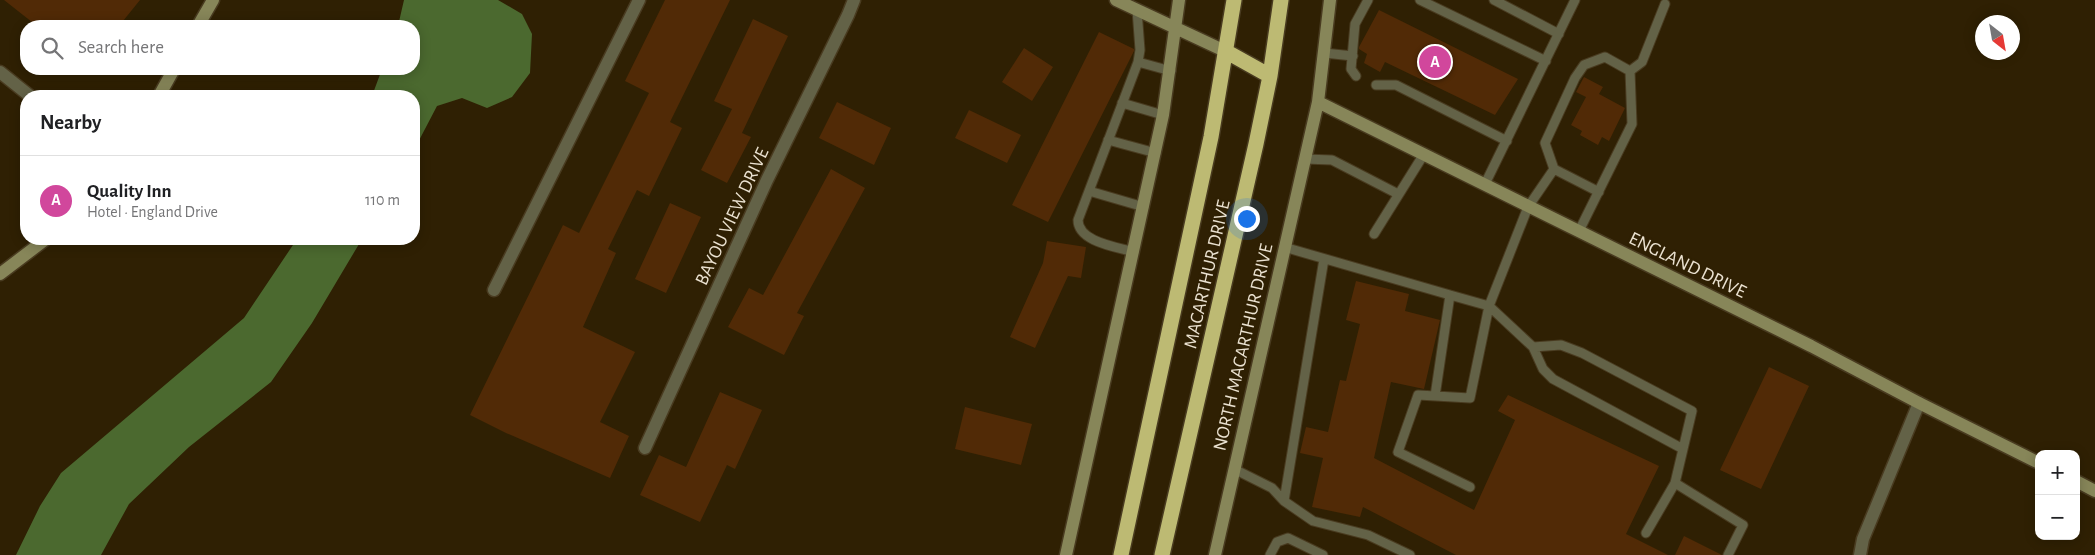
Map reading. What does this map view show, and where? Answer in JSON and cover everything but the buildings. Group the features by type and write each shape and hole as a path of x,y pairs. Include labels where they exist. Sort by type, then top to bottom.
{"highway":[{"name":"MACARTHUR DRIVE","path":"1121,555 1193,211 1211,137 1227,52 1234,0"},
{"name":"MACARTHUR DRIVE","path":"1162,555 1270,76 1281,0"},
{"path":"1227,52 1270,76"}],"street":[{"path":"201,20 213,0"},
{"path":"494,290 639,0"},
{"name":"BAYOU VIEW DRIVE","path":"645,448 767,180 854,0"},
{"path":"1116,0 1227,52"},
{"path":"1066,555 1164,116 1177,29 1179,0"},
{"name":"NORTH MACARTHUR DRIVE","path":"1215,555 1318,102 1330,0"},
{"path":"0,72 22,90"},
{"path":"162,90 171,75"},
{"name":"ENGLAND DRIVE","path":"1318,102 1810,346 1919,404 2035,461"},
{"path":"0,274 38,245"},
{"path":"1860,555 1863,539 1919,404"},
{"path":"2080,484 2095,491"}],"lane":[{"path":"1356,76 1352,69 1355,24 1368,0"},
{"path":"1420,0 1546,62"},
{"path":"1494,0 1559,34"},
{"path":"1485,184 1508,141 1575,0"},
{"path":"1630,71 1642,62 1665,4"},
{"path":"1134,252 1092,239 1081,232 1078,220 1138,62 1140,50 1137,10"},
{"path":"1324,53 1353,56"},
{"path":"1599,192 1554,169 1545,143 1574,78 1584,65 1604,57 1630,71"},
{"path":"1138,62 1171,72"},
{"path":"1579,231 1632,124 1630,71"},
{"path":"1376,85 1396,85 1508,141"},
{"path":"1122,103 1164,116"},
{"path":"1108,140 1156,153"},
{"path":"1374,234 1424,154"},
{"path":"1305,160 1332,160 1398,194"},
{"path":"1470,487 1398,452 1418,395 1470,398 1489,306 1528,206 1554,169"},
{"path":"1089,191 1144,207"},
{"path":"1284,247 1489,306 1533,347 1543,369 1553,379 1683,449"},
{"path":"1284,501 1324,259"},
{"path":"1435,396 1450,295"},
{"path":"1533,347 1561,345 1582,353 1692,411 1675,483 1646,533"},
{"path":"1234,469 1272,488 1284,501 1313,521 1368,535 1410,555"},
{"path":"1675,483 1743,525 1728,555"},
{"path":"1270,555 1278,542 1288,538 1323,555"}],"shaded area":[{"path":"404,0 498,0 522,14 532,34 530,73 512,97 487,108 462,98 437,106 420,139 420,90 374,90 380,75 420,75 420,20 399,20"},
{"path":"293,245 358,245 312,323 271,382 189,447 129,504 101,555 16,555 40,506 61,473 244,318"}],"place":[{"name":"Quality Inn","path":"1435,62"}]}
